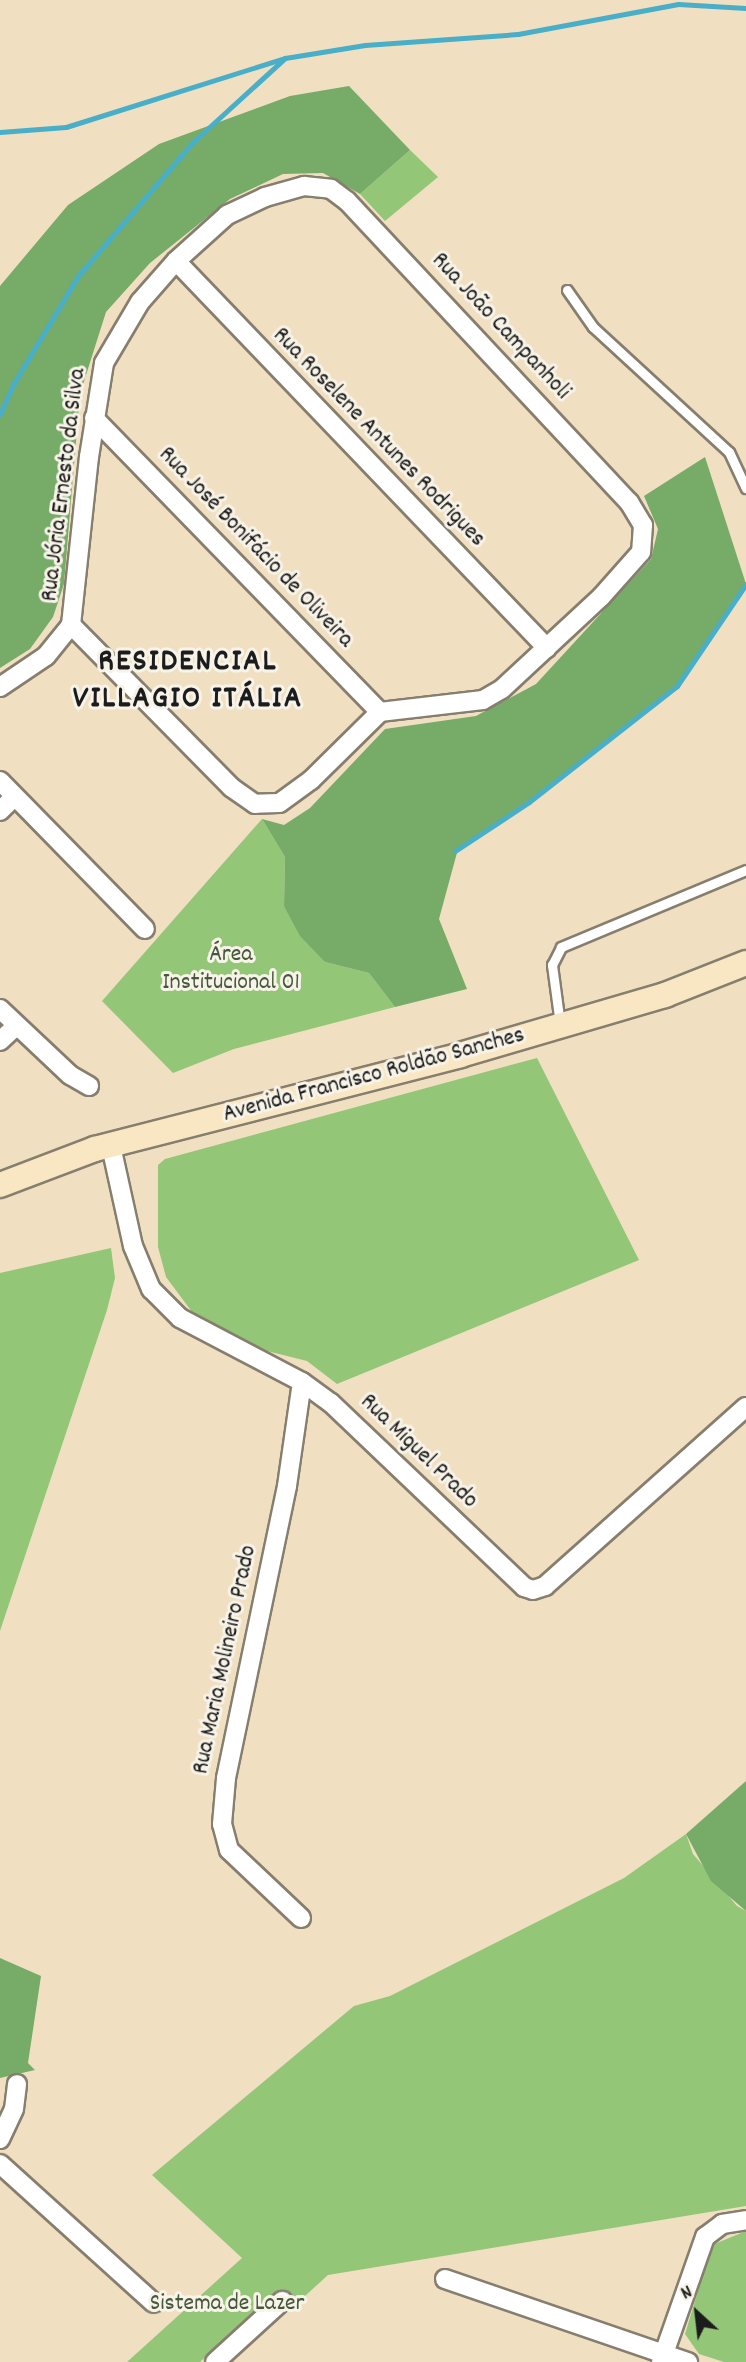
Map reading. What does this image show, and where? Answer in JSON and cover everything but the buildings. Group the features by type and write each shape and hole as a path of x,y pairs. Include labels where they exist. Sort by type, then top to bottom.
{"street":[{"name":"Rua Jória Ernesto da Silva","path":"0,687 47,656 71,625 94,418 104,363 141,302 176,261 227,215 265,197 304,186"},
{"name":"Rua João Campanholi","path":"304,186 331,189 347,201 629,502 643,526 641,552 547,648"},
{"name":"Rua Roselene Antunes Rodrigues","path":"176,261 547,648"},
{"name":"Rua José Bonifácio de Oliveira","path":"94,418 380,712"},
{"path":"71,625 231,787 255,804 279,803 301,787 380,712 482,700 502,689 547,648"},
{"path":"0,781 145,929"},
{"path":"0,811 14,797"},
{"name":"Avenida Francisco Roldão Sanches","path":"0,1185 111,1146 560,1026 665,995 746,964"},
{"path":"0,1009 70,1075 89,1086"},
{"path":"0,1041 16,1026"},
{"name":"Rua Miguel Prado","path":"111,1146 133,1246 151,1289 180,1318 302,1382 331,1403 524,1587 533,1591 545,1586 746,1407"},
{"name":"Rua Maria Molineiro Prado","path":"301,1918 229,1850 222,1824 226,1778 287,1486 302,1382"},
{"path":"0,2139 14,2109 17,2084"},
{"path":"0,2164 154,2303"},
{"path":"662,2358 705,2237 722,2224 746,2220"},
{"path":"445,2279 662,2358 688,2362"},
{"path":"215,2362 282,2301"}],"lane":[{"path":"567,290 593,327 729,452 746,488"},
{"path":"560,1026 552,965 561,947 746,870"}],"green space":[{"path":"349,86 410,150 360,194 323,173 283,174 230,199 150,263 106,312 80,394 64,584 53,617 30,649 0,668 0,286 68,205 159,144 290,96"},
{"path":"410,150 438,177 385,221 360,194"},
{"path":"705,457 746,584 677,686 529,802 458,849 439,919 467,989 395,1007 369,973 325,962 300,936 284,906 285,857 262,819 284,825 310,808 385,729 476,716 536,684 651,559 658,529 644,496"},
{"name":"Área Institucional 01","path":"262,819 285,857 284,906 325,962 369,973 395,1007 234,1049 173,1073 102,1001"},
{"path":"537,1058 639,1260 337,1384 307,1361 255,1348 195,1316 166,1277 158,1247 158,1165 165,1159"},
{"path":"111,1248 115,1278 107,1310 0,1631 0,1273"},
{"path":"746,1781 746,1911 711,1881 686,1834"},
{"name":"Sistema de Lazer","path":"686,1834 693,1854 737,1906 746,1911 746,2206 328,2275 294,2306 278,2292 200,2362 127,2362 242,2258 152,2175 354,2006 390,1996 624,1878"},
{"path":"0,1958 41,1976 28,2063 35,2070 0,2078"},
{"path":"746,2231 746,2362 724,2362 699,2354 685,2334 712,2245"}],"waterway":[{"path":"0,132 66,127 285,58 365,45 518,34 678,4 746,8"},
{"path":"0,414 14,383 78,276 193,142 284,59"},
{"path":"455,851 529,802 677,686 746,584"}],"district":[{"name":"RESIDENCIAL VILLAGIO ITÁLIA","path":"188,682"}]}
